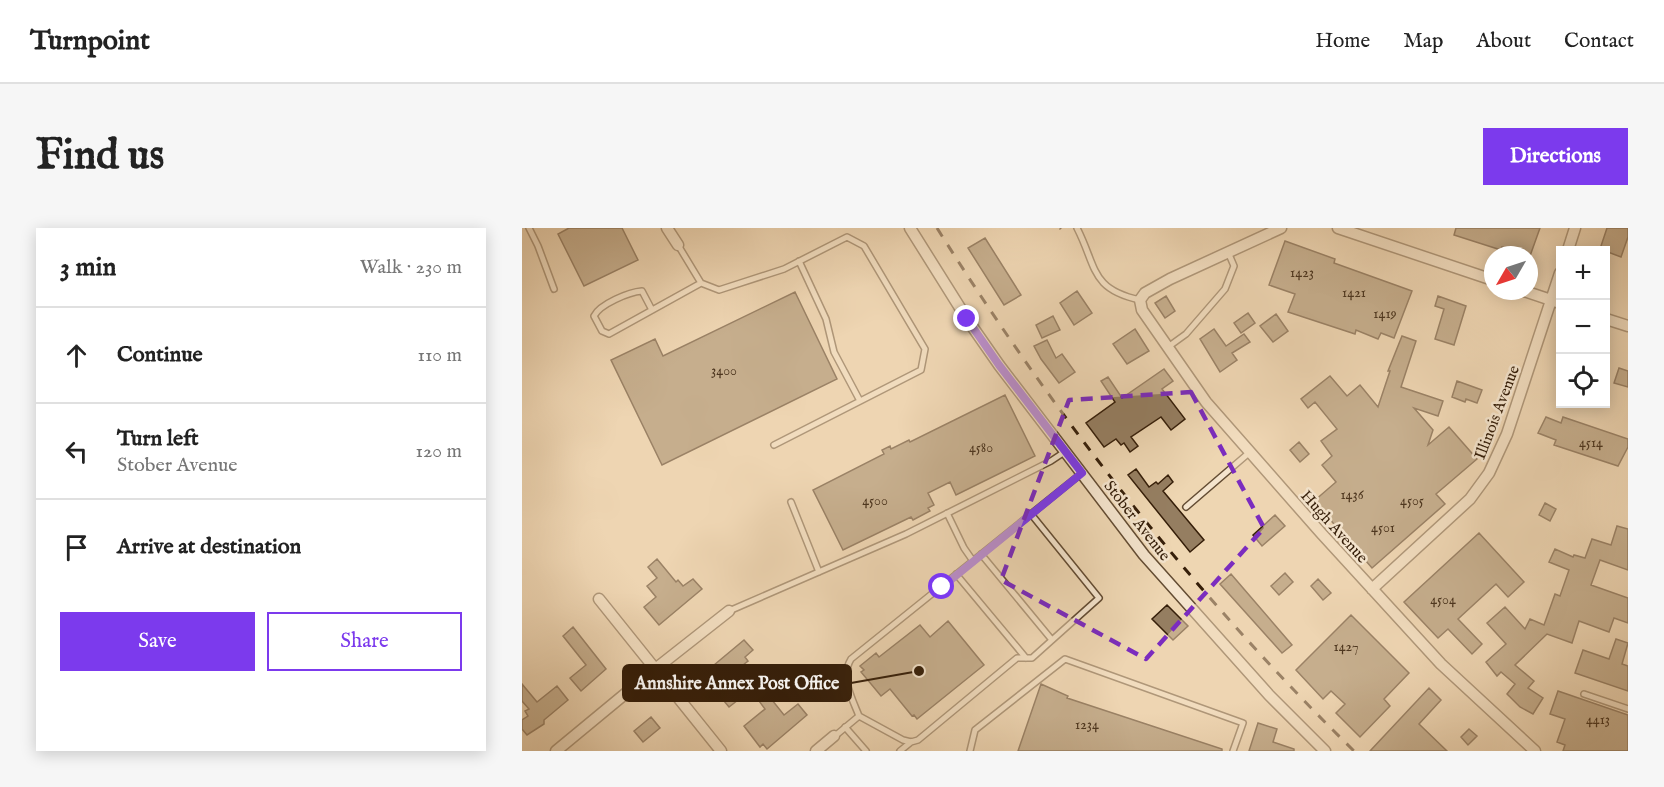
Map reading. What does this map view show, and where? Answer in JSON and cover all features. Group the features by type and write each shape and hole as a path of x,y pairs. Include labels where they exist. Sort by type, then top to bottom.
{"street":[{"path":"666,228 678,245"},
{"name":"Stober Avenue","path":"910,228 999,365 1144,555 1269,695 1325,751"},
{"path":"1140,300 1145,293 1170,279 1281,228"},
{"path":"1338,228 1484,277"},
{"path":"1569,246 1575,228"},
{"path":"1538,296 1556,302"},
{"name":"Hugh Avenue","path":"1140,300 1142,310 1206,402 1441,664 1535,751"},
{"name":"Illinois Avenue","path":"1372,589 1470,499 1489,473 1507,434 1556,302"},
{"path":"1610,321 1628,326"},
{"path":"599,599 721,751"},
{"path":"556,751 729,611"},
{"path":"816,751 834,736"}],"lane":[{"path":"529,228 554,290"},
{"path":"1077,228 1097,275 1107,287 1120,295 1140,300"},
{"path":"678,245 701,283 719,290 784,269 847,237 864,246 925,349 921,370 774,445"},
{"path":"1167,348 1186,334 1226,289 1234,266 1228,252"},
{"path":"799,261 826,319 834,352 860,401"},
{"path":"652,310 642,291 633,292 597,310 594,316 602,331 609,334 701,283"},
{"path":"729,611 906,534 1052,461 1066,451"},
{"path":"1186,507 1250,452"},
{"path":"910,742 859,716 846,679 847,665 851,659 1082,473"},
{"path":"791,502 819,572"},
{"path":"947,513 973,561"},
{"path":"900,751 910,742 926,736 1017,658 1032,658 1099,598 1031,514"},
{"path":"981,554 1052,640"},
{"path":"956,574 1026,658"},
{"path":"970,751 975,730 1065,659 1243,723 1233,751"},
{"path":"1584,694 1628,709"},
{"path":"834,736 859,716"},
{"path":"845,727 866,751"}],"highlighted area":[{"path":"1191,392 1264,528 1146,659 1001,580 1069,400"}],"building":[{"path":"569,228 622,228 638,260 584,286 558,234"},
{"path":"1456,228 1540,228 1534,246 1488,246 1454,235"},
{"path":"1607,228 1628,228 1628,237 1621,257 1610,253 1610,246 1601,246"},
{"path":"985,238 1021,295 1004,305 968,248"},
{"path":"1285,241 1335,259 1334,263 1412,291 1394,338 1381,333 1378,339 1356,330 1355,334 1288,312 1295,294 1269,285"},
{"path":"1077,291 1092,313 1074,325 1060,303"},
{"path":"795,292 837,379 662,465 611,360 655,339 663,356"},
{"path":"1166,296 1175,311 1165,318 1155,303"},
{"path":"1438,296 1466,306 1454,345 1435,339 1444,309 1435,306"},
{"path":"1248,313 1255,323 1241,333 1234,323"},
{"path":"1276,314 1288,331 1273,342 1260,326"},
{"path":"1053,316 1060,330 1042,338 1036,325"},
{"path":"1135,329 1149,351 1127,364 1113,344"},
{"path":"1214,329 1226,346 1244,334 1250,342 1232,353 1237,360 1220,372 1200,339"},
{"path":"1402,336 1416,341 1401,387 1443,401 1438,416 1414,408 1433,430 1428,445 1449,427 1477,459 1436,494 1445,504 1372,568 1314,501 1336,482 1322,465 1332,456 1321,441 1337,429 1315,402 1308,408 1301,399 1330,376 1347,396 1360,385 1378,407 1390,371 1388,371"},
{"path":"1047,340 1056,358 1062,354 1075,372 1059,383 1034,346"},
{"path":"1619,368 1628,371 1628,387 1614,383"},
{"path":"1164,369 1173,381 1162,389 1185,419 1171,430 1161,417 1131,437 1138,446 1130,452 1124,443 1121,445 1116,439 1104,447 1086,423 1115,402 1101,381 1108,377 1122,398"},
{"path":"1457,381 1482,390 1477,403 1466,399 1465,402 1452,397"},
{"path":"1005,395 1035,456 956,495 950,482 928,493 934,505 928,508 930,511 913,520 911,517 843,550 813,490 884,454 882,450 890,446 891,449 909,440 910,442"},
{"path":"1546,417 1561,423 1563,417 1628,439 1628,447 1618,466 1554,445 1556,440 1538,433"},
{"path":"1299,442 1309,454 1300,462 1290,450"},
{"path":"1136,469 1149,487 1156,482 1158,484 1168,475 1173,482 1163,491 1204,540 1190,552 1128,475"},
{"path":"1545,503 1556,509 1550,521 1539,515"},
{"path":"1275,515 1285,526 1262,546 1253,535"},
{"path":"1617,526 1628,529 1628,570 1600,560 1591,585 1628,598 1628,623 1614,618 1609,632 1579,621 1572,643 1547,634 1515,665 1534,681 1528,688 1543,698 1533,714 1520,707 1507,694 1515,684 1501,672 1497,676 1486,662 1506,644 1487,623 1505,607 1525,629 1530,619 1544,625 1555,594 1560,596 1569,570 1549,562 1555,549 1573,557 1574,555 1585,558 1592,539 1611,545"},
{"path":"1479,533 1524,582 1508,597 1496,584 1458,619 1482,644 1472,654 1448,629 1438,638 1404,602"},
{"path":"657,559 676,582 678,580 683,586 693,579 702,589 659,625 644,607 656,597 647,586 657,578 648,567"},
{"path":"1285,573 1293,582 1279,595 1271,586"},
{"path":"1231,574 1292,645 1282,653 1220,584"},
{"path":"1318,579 1331,593 1323,600 1311,586"},
{"path":"1167,605 1188,626 1173,640 1152,619"},
{"path":"1351,615 1409,673 1384,699 1390,706 1360,737 1336,713 1345,704 1331,691 1323,699 1296,670"},
{"path":"948,621 984,665 917,719 890,689 881,696 861,672 864,670 860,666 876,653 879,657 920,625 930,637"},
{"path":"573,627 606,669 581,691 570,678 586,665 563,636"},
{"path":"1616,639 1628,643 1622,664 1628,666 1628,691 1575,673 1583,650 1609,659"},
{"path":"744,640 753,650 745,657 748,661 743,665 756,681 735,697 738,700 729,707 702,675"},
{"path":"522,684 537,702 557,686 568,700 544,720 544,724 527,735 522,729 522,720 528,716 525,711 529,709 522,701"},
{"path":"1041,684 1068,696 1067,698 1222,749 1222,751 1018,751"},
{"path":"1429,688 1441,700 1419,724 1447,751 1370,751"},
{"path":"1558,691 1628,715 1628,751 1563,751 1565,745 1557,742 1565,719 1550,714"},
{"path":"768,695 784,715 798,704 807,715 767,749 763,744 760,747 744,726 765,709 759,701"},
{"path":"651,717 660,728 643,742 634,731"},
{"path":"1258,723 1277,729 1273,742 1294,749 1294,751 1249,751"},
{"path":"1469,729 1477,736 1468,745 1461,737"}],"railway":[{"path":"937,228 1030,368 1130,502 1238,630 1354,751"}],"place":[{"name":"Annshire Annex Post Office","path":"919,671"}],"route":[{"path":"942,587 1082,473 999,365 967,319"}]}
